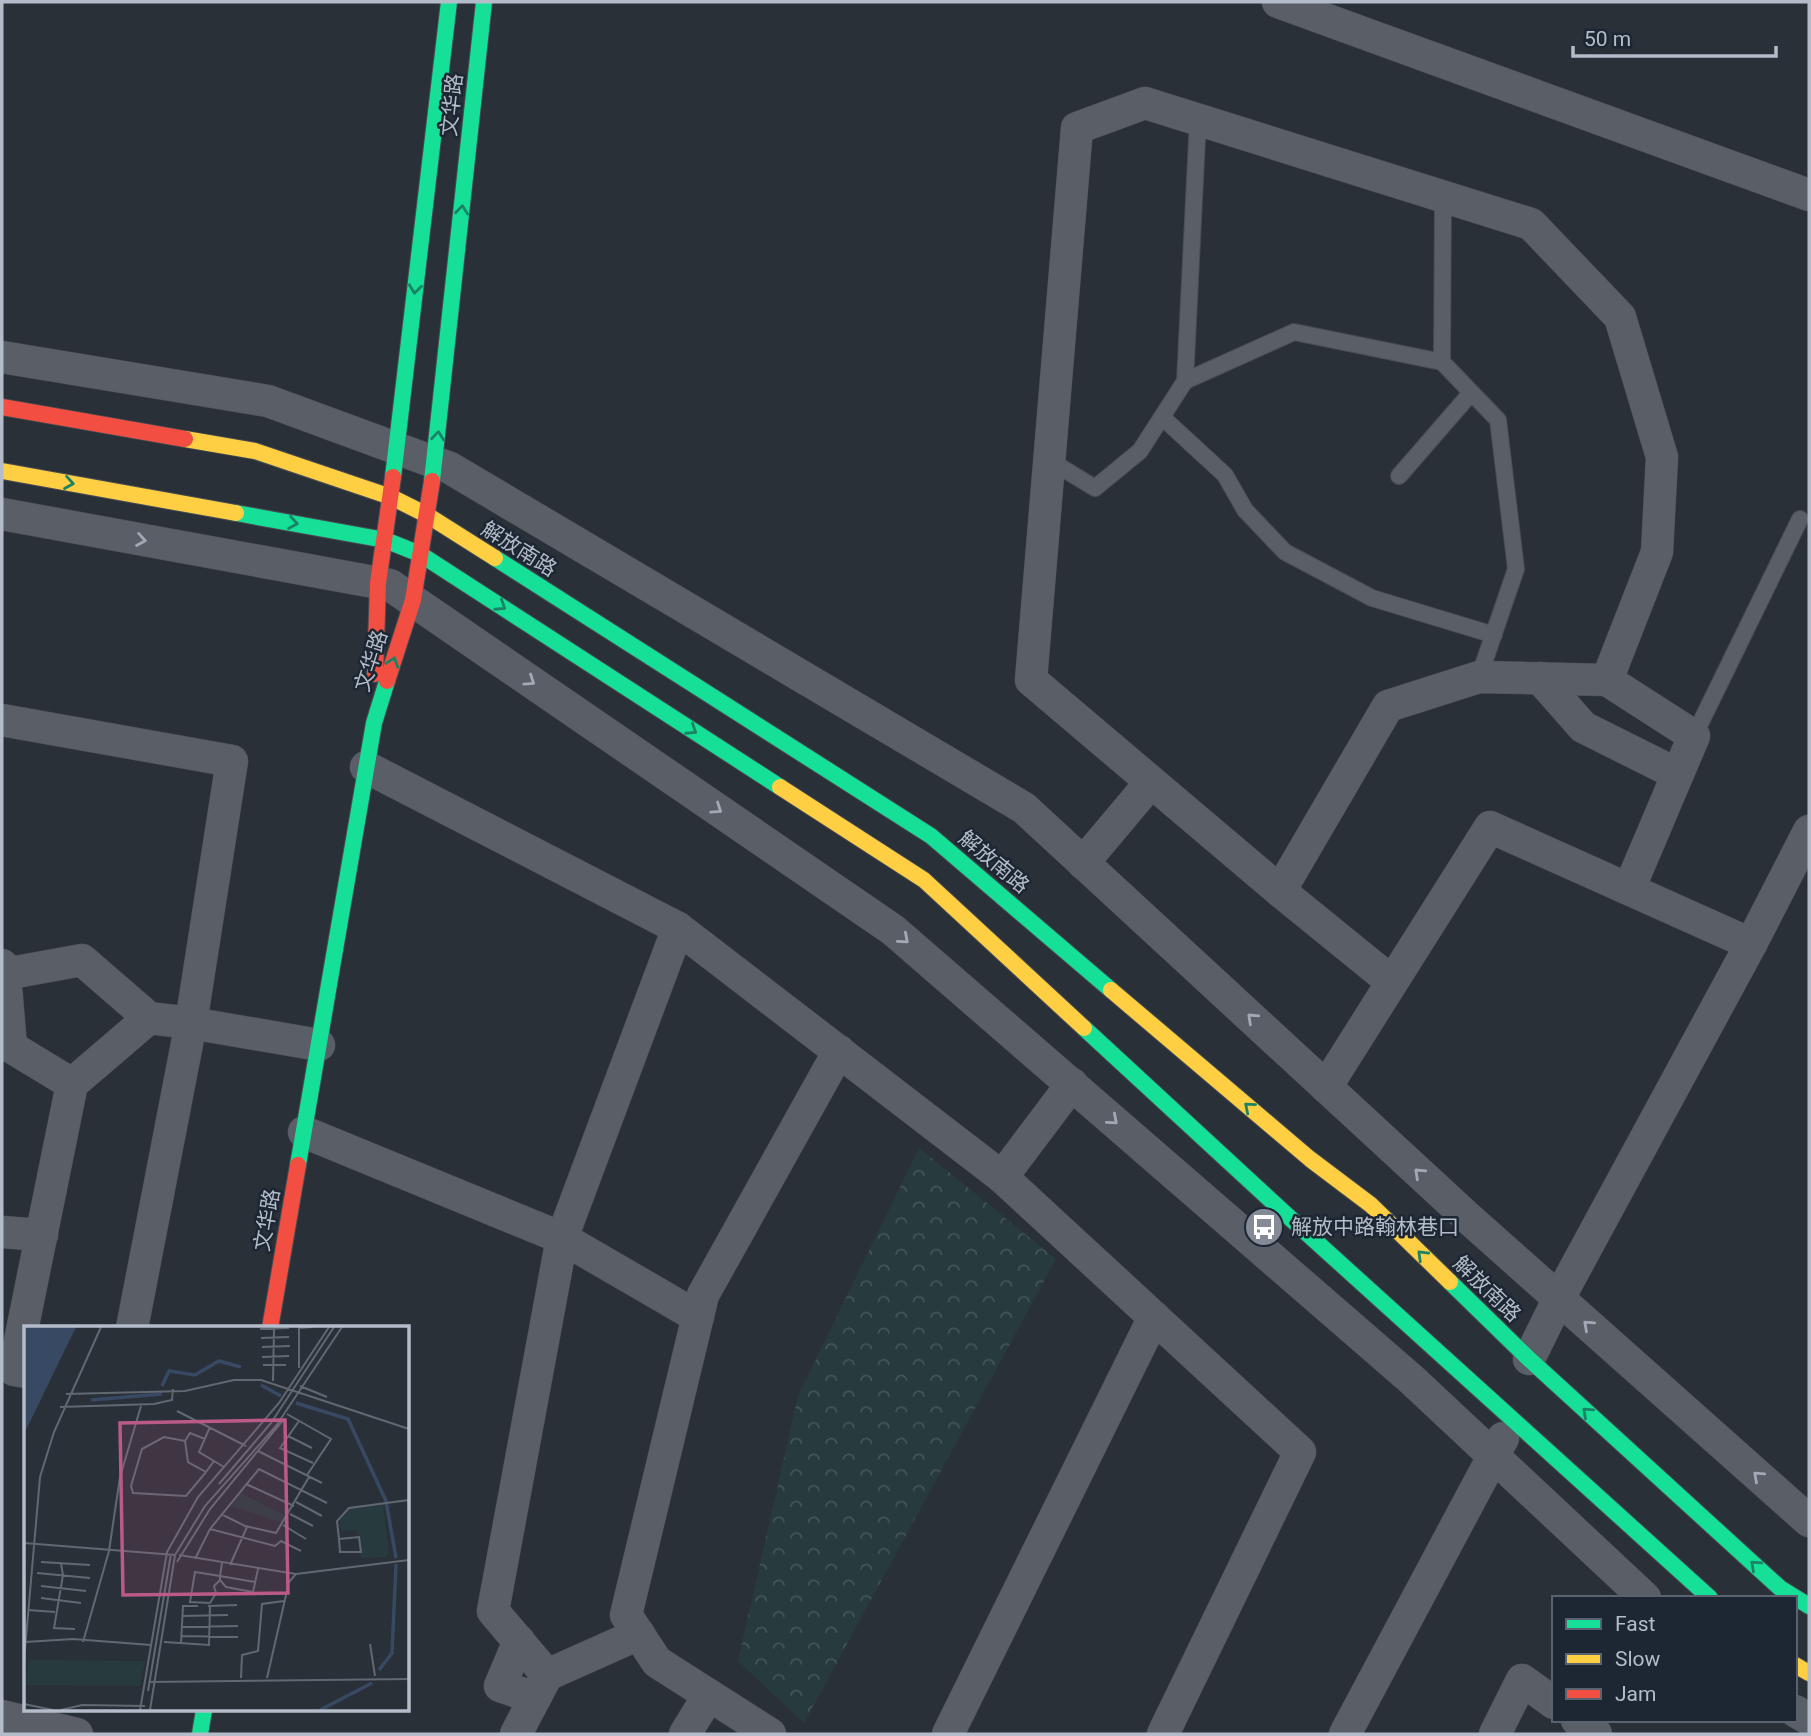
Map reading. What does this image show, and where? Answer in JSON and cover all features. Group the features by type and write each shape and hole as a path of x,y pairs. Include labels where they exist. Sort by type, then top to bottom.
{"main road":[{"name":"文华路","path":"374,723 378,583 391,497 449,2"},
{"name":"文华路","path":"270,1326 374,723 413,600 427,515 484,2"},
{"name":"解放南路","path":"2,407 256,451 391,497 427,515 931,836 1310,1159 1371,1205 1530,1359 1780,1588 1793,1596"},
{"path":"2,471 384,540 420,554 924,880 1290,1219 1708,1596"},
{"path":"200,1734 204,1712"}],"street":[{"path":"1278,2 1809,195"},
{"path":"1392,982 1031,680 1077,128 1145,103 1531,224 1620,317 1662,457 1657,552 1607,680"},
{"path":"2,357 268,401 450,468 1024,808 1326,1087 1809,1521"},
{"path":"2,514 390,585 413,600 893,930 1411,1379 1642,1596"},
{"path":"1280,891 1388,706 1479,677 1607,680 1694,736 1629,889"},
{"path":"1540,678 1583,727 1677,774"},
{"path":"2,720 232,761 191,1023 131,1326"},
{"path":"366,767 678,928 1002,1177 1300,1452 1163,1734"},
{"path":"1083,863 1151,782"},
{"path":"1326,1087 1490,827 1751,944"},
{"path":"1530,1359 1559,1298 1751,944 1809,831"},
{"path":"541,1687 519,1641 493,1611 562,1238 678,928"},
{"path":"72,1084 11,1047 4,970 82,960 149,1018 319,1045"},
{"path":"24,1372 14,1370 72,1084 149,1018"},
{"path":"770,1734 657,1662 626,1615 704,1295 839,1051"},
{"path":"1002,1177 1072,1084"},
{"path":"304,1132 562,1238 698,1317"},
{"path":"2,1232 42,1236"},
{"path":"948,1734 1154,1317"},
{"path":"1345,1734 1513,1418"},
{"path":"519,1641 500,1685 541,1687 639,1634"},
{"path":"1495,1734 1522,1680 1552,1702"},
{"path":"516,1734 541,1687"},
{"path":"685,1734 709,1695"},
{"path":"2,1716 77,1734"},
{"path":"1580,1722 1596,1734"}],"lane":[{"path":"1049,460 1096,488 1140,451 1185,381 1198,119"},
{"path":"1442,362 1443,197"},
{"path":"1185,381 1294,332 1442,362 1498,420 1516,569 1479,677"},
{"path":"1399,476 1471,393"},
{"path":"1162,417 1225,475 1245,510 1284,552 1372,598 1494,635"},
{"path":"1694,736 1800,519"}],"green space":[{"path":"919,1148 1056,1259 804,1723 738,1661 798,1396"}],"traffic: fast":[{"path":"393,477 449,2"},
{"path":"432,481 484,2"},
{"path":"236,513 385,540 420,554 780,787"},
{"path":"495,558 931,836 1111,990"},
{"path":"298,1165 374,723 387,681"},
{"path":"1084,1028 1708,1596"},
{"path":"1450,1282 1529,1359 1780,1588 1793,1596"},
{"path":"1797,1599 1809,1606"},
{"path":"200,1734 204,1712"}],"traffic: slow":[{"path":"185,439 255,451 391,497 427,515 495,558"},
{"path":"2,471 236,513"},
{"path":"780,787 924,880 1084,1028"},
{"path":"1111,990 1310,1159 1371,1205 1450,1282"},
{"path":"1797,1666 1809,1673"}],"traffic: jam":[{"path":"2,407 185,439"},
{"path":"375,674 378,583 393,477"},
{"path":"387,681 413,600 432,481"},
{"path":"270,1326 298,1165"}],"place":[{"name":"解放中路翰林巷口","path":"1264,1227"}]}
